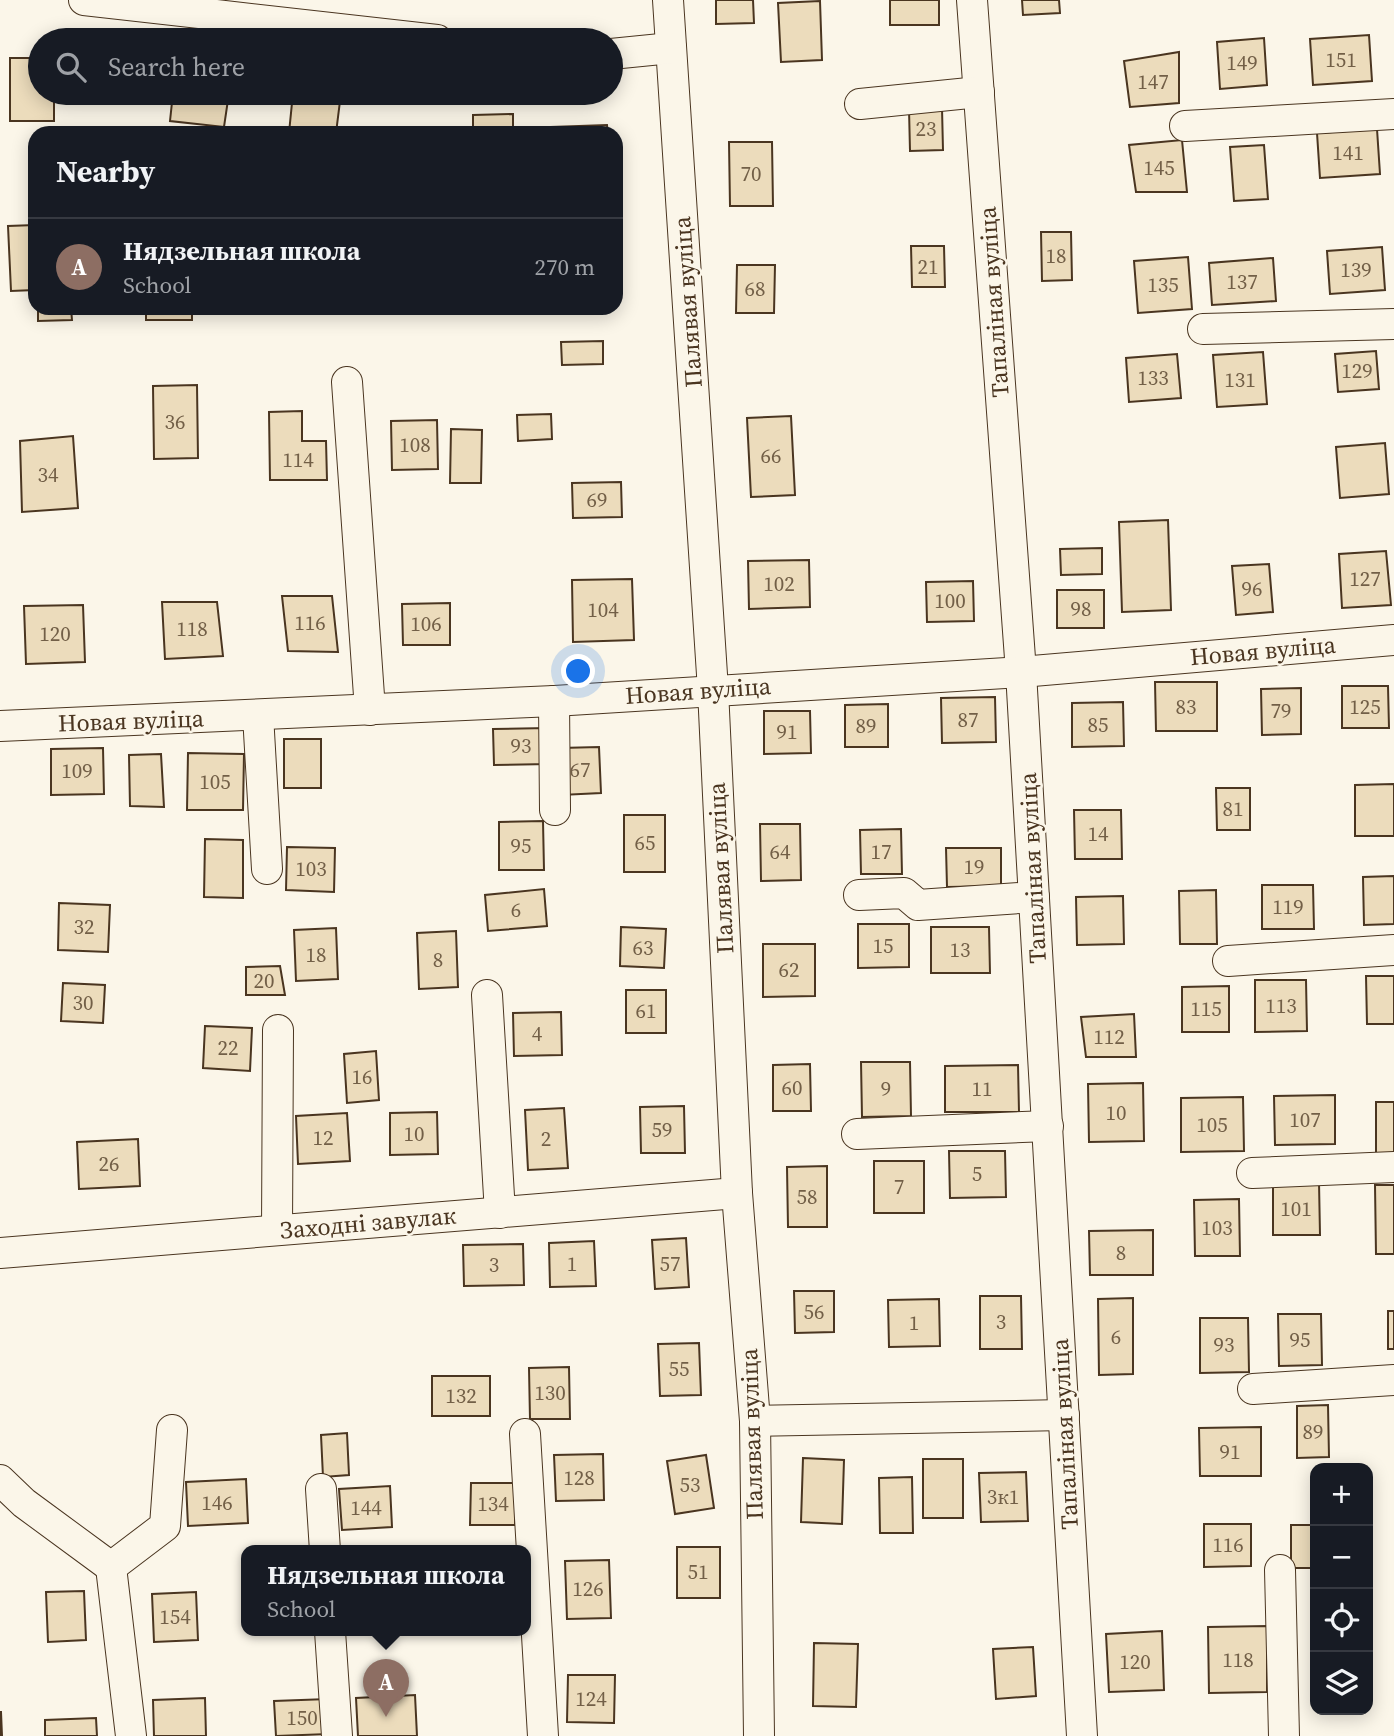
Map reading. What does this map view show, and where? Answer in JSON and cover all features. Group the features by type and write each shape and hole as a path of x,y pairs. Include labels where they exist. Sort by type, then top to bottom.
{"street":[{"path":"84,0 331,28"},
{"name":"Палявая вуліца","path":"667,0 713,690 737,1193 755,1421 759,1736"},
{"name":"Тапаліная вуліца","path":"972,0 1021,672 1082,1736"},
{"path":"623,53 671,48"},
{"path":"860,104 979,92"},
{"path":"1185,126 1394,114"},
{"path":"1203,329 1394,324"},
{"path":"347,382 370,710"},
{"name":"Новая вуліца","path":"0,726 554,701 1021,672 1394,640"},
{"path":"554,701 555,810"},
{"path":"258,715 267,869"},
{"path":"859,895 904,892 918,905 1034,897"},
{"path":"1228,961 1394,950"},
{"path":"487,995 500,1213"},
{"path":"277,1230 278,1030"},
{"path":"857,1134 1048,1126"},
{"path":"1252,1172 1394,1167"},
{"name":"Заходні завулак","path":"0,1253 737,1193"},
{"path":"1253,1389 1394,1380"},
{"path":"755,1421 1064,1415"},
{"path":"111,1567 165,1526 172,1430"},
{"path":"524,1434 531,1545"},
{"path":"0,1480 24,1503 111,1567 131,1736"},
{"path":"321,1489 325,1545"},
{"path":"531,1545 543,1736"},
{"path":"1280,1570 1283,1736"},
{"path":"330,1636 337,1736"}],"building":[{"path":"716,0 753,0 754,23 716,24"},
{"path":"890,0 939,0 939,25 890,25"},
{"path":"1022,0 1059,0 1060,13 1023,15"},
{"path":"820,1 822,60 781,62 778,3"},
{"path":"1369,35 1372,81 1313,85 1310,39"},
{"path":"1264,38 1267,85 1220,89 1217,42"},
{"path":"1179,52 1179,103 1130,107 1124,61"},
{"path":"10,58 28,58 28,105 54,105 54,121 10,121"},
{"path":"172,105 227,105 224,126 170,121"},
{"path":"292,105 340,105 337,126 290,126"},
{"path":"942,108 943,150 910,151 909,109"},
{"path":"513,114 513,126 473,126 473,115"},
{"path":"1377,129 1380,174 1320,178 1317,133"},
{"path":"1182,140 1187,192 1136,192 1129,145"},
{"path":"729,142 772,142 773,206 730,206"},
{"path":"1264,145 1268,199 1234,201 1230,147"},
{"path":"28,225 28,290 11,291 8,226"},
{"path":"1041,232 1071,232 1072,280 1042,281"},
{"path":"911,246 944,246 945,287 912,287"},
{"path":"1382,247 1385,290 1330,294 1327,251"},
{"path":"1188,257 1192,309 1138,313 1134,261"},
{"path":"1273,258 1276,301 1212,305 1209,263"},
{"path":"737,265 775,265 774,313 736,313"},
{"path":"38,315 72,315 72,320 38,321"},
{"path":"146,315 192,315 192,320 146,320"},
{"path":"603,341 603,364 562,365 561,342"},
{"path":"1376,351 1379,389 1338,392 1335,354"},
{"path":"1263,352 1267,404 1217,407 1213,355"},
{"path":"1177,354 1181,398 1129,402 1126,358"},
{"path":"197,385 198,458 154,459 153,386"},
{"path":"302,411 302,441 326,441 327,480 270,480 269,412"},
{"path":"551,414 552,439 518,441 517,415"},
{"path":"791,416 795,495 751,497 747,418"},
{"path":"437,420 438,469 392,470 391,421"},
{"path":"451,429 482,430 481,483 450,483"},
{"path":"73,436 78,508 22,512 20,441"},
{"path":"1385,443 1389,494 1340,498 1336,447"},
{"path":"621,482 622,517 573,518 572,483"},
{"path":"1168,520 1171,610 1122,612 1119,522"},
{"path":"1102,548 1102,574 1061,575 1060,549"},
{"path":"1386,551 1391,605 1342,608 1339,554"},
{"path":"809,560 810,607 749,609 748,561"},
{"path":"1269,564 1273,612 1236,615 1232,566"},
{"path":"632,579 634,640 573,642 572,580"},
{"path":"973,581 974,621 927,622 926,582"},
{"path":"1057,590 1104,590 1104,628 1057,628"},
{"path":"282,596 332,596 338,652 288,651"},
{"path":"162,602 217,602 223,656 165,659"},
{"path":"450,603 450,645 403,645 402,604"},
{"path":"83,605 85,662 26,664 24,606"},
{"path":"1155,682 1217,682 1217,731 1156,731"},
{"path":"1342,686 1388,686 1389,728 1342,728"},
{"path":"1301,688 1301,734 1262,735 1261,689"},
{"path":"995,697 996,742 942,743 941,698"},
{"path":"1123,702 1124,746 1072,747 1072,703"},
{"path":"888,704 888,747 845,747 845,705"},
{"path":"764,711 810,711 811,753 764,754"},
{"path":"548,728 549,764 494,765 493,729"},
{"path":"284,739 321,739 321,788 284,788"},
{"path":"599,747 601,793 561,795 560,748"},
{"path":"103,748 104,794 51,795 51,749"},
{"path":"188,753 244,754 243,810 187,810"},
{"path":"161,754 164,807 130,806 129,755"},
{"path":"1394,784 1394,836 1355,836 1355,785"},
{"path":"1216,788 1250,788 1250,830 1217,830"},
{"path":"1074,810 1121,810 1122,859 1075,859"},
{"path":"624,815 665,815 665,872 624,872"},
{"path":"543,821 544,870 499,870 499,822"},
{"path":"760,824 800,824 801,880 761,881"},
{"path":"901,829 902,874 861,874 860,830"},
{"path":"205,839 243,840 243,898 204,897"},
{"path":"287,847 335,848 334,892 286,890"},
{"path":"946,848 1001,848 1001,886 947,887"},
{"path":"1394,876 1394,924 1364,925 1363,877"},
{"path":"1262,885 1313,885 1314,929 1262,929"},
{"path":"544,889 547,926 488,931 485,895"},
{"path":"1216,890 1217,944 1180,944 1179,891"},
{"path":"1123,896 1124,944 1077,945 1076,897"},
{"path":"59,903 110,905 108,952 58,950"},
{"path":"858,924 909,924 909,967 858,968"},
{"path":"621,927 666,929 664,968 620,966"},
{"path":"931,927 989,927 990,973 931,973"},
{"path":"336,928 338,979 296,981 294,930"},
{"path":"456,931 458,987 419,989 417,933"},
{"path":"763,944 815,944 815,996 763,997"},
{"path":"280,966 285,995 246,995 246,967"},
{"path":"1366,976 1394,976 1394,1024 1367,1024"},
{"path":"1255,980 1306,980 1307,1031 1255,1032"},
{"path":"63,983 105,985 103,1023 61,1021"},
{"path":"1229,986 1229,1032 1182,1032 1182,987"},
{"path":"626,990 666,990 666,1033 626,1033"},
{"path":"561,1012 562,1055 514,1056 513,1013"},
{"path":"1134,1014 1136,1057 1086,1057 1081,1017"},
{"path":"205,1026 252,1028 250,1071 203,1068"},
{"path":"376,1051 379,1100 347,1103 344,1054"},
{"path":"861,1062 910,1062 911,1116 862,1117"},
{"path":"810,1064 811,1111 773,1111 773,1065"},
{"path":"1018,1065 1019,1112 945,1112 945,1066"},
{"path":"1143,1083 1144,1141 1089,1142 1088,1084"},
{"path":"1335,1095 1335,1144 1275,1145 1274,1096"},
{"path":"1243,1097 1244,1151 1181,1152 1181,1098"},
{"path":"1376,1102 1394,1102 1394,1154 1376,1154"},
{"path":"684,1106 685,1153 641,1153 640,1107"},
{"path":"564,1108 568,1168 528,1170 525,1110"},
{"path":"437,1112 438,1154 390,1155 390,1113"},
{"path":"347,1113 350,1161 298,1164 296,1116"},
{"path":"138,1139 140,1186 79,1189 77,1142"},
{"path":"949,1151 1005,1151 1006,1197 950,1198"},
{"path":"874,1161 924,1161 924,1213 874,1213"},
{"path":"827,1166 827,1227 788,1227 787,1167"},
{"path":"1319,1182 1320,1235 1273,1235 1273,1183"},
{"path":"1375,1185 1394,1185 1394,1254 1376,1254"},
{"path":"1239,1199 1240,1256 1195,1256 1194,1200"},
{"path":"1153,1230 1153,1275 1090,1275 1089,1231"},
{"path":"686,1238 689,1287 655,1289 652,1240"},
{"path":"594,1241 596,1286 550,1287 549,1243"},
{"path":"523,1244 524,1285 464,1286 463,1245"},
{"path":"794,1291 834,1291 834,1332 795,1333"},
{"path":"980,1296 1021,1296 1022,1349 980,1349"},
{"path":"1133,1298 1133,1374 1099,1375 1098,1299"},
{"path":"939,1299 940,1346 889,1347 888,1300"},
{"path":"1388,1311 1394,1311 1394,1349 1388,1349"},
{"path":"1278,1314 1321,1314 1322,1365 1279,1366"},
{"path":"1200,1318 1248,1318 1249,1372 1200,1373"},
{"path":"699,1343 701,1395 660,1396 658,1344"},
{"path":"569,1367 570,1419 530,1419 529,1368"},
{"path":"432,1376 490,1376 490,1416 432,1416"},
{"path":"1328,1405 1329,1457 1297,1458 1297,1406"},
{"path":"1261,1427 1261,1476 1200,1476 1199,1428"},
{"path":"347,1433 349,1475 323,1477 321,1435"},
{"path":"603,1454 604,1500 556,1501 554,1455"},
{"path":"706,1455 714,1508 675,1514 667,1461"},
{"path":"803,1458 844,1460 842,1524 801,1522"},
{"path":"923,1459 963,1459 963,1518 923,1518"},
{"path":"1026,1472 1028,1521 981,1522 979,1473"},
{"path":"912,1477 913,1533 880,1533 879,1478"},
{"path":"246,1479 248,1523 188,1526 186,1482"},
{"path":"471,1483 516,1483 515,1525 470,1525"},
{"path":"390,1486 392,1527 342,1530 339,1489"},
{"path":"1204,1524 1251,1524 1251,1566 1204,1567"},
{"path":"1291,1525 1310,1525 1310,1568 1291,1568"},
{"path":"677,1547 720,1547 720,1598 677,1598"},
{"path":"609,1560 611,1618 567,1619 565,1561"},
{"path":"84,1591 86,1640 48,1642 46,1592"},
{"path":"196,1592 198,1640 154,1642 152,1594"},
{"path":"1267,1626 1267,1692 1209,1693 1208,1627"},
{"path":"1162,1631 1164,1690 1109,1692 1106,1634"},
{"path":"814,1643 858,1644 856,1707 813,1706"},
{"path":"1033,1647 1036,1696 996,1699 993,1649"},
{"path":"568,1675 615,1675 614,1723 567,1722"},
{"path":"415,1695 417,1736 358,1736 356,1698"},
{"path":"205,1698 206,1736 154,1736 153,1700"},
{"path":"328,1699 329,1734 276,1736 274,1701"},
{"path":"1,1712 2,1736 0,1736"},
{"path":"96,1718 97,1736 45,1736 45,1720"}],"place":[{"name":"Нядзельная школа","path":"386,1717"}]}
